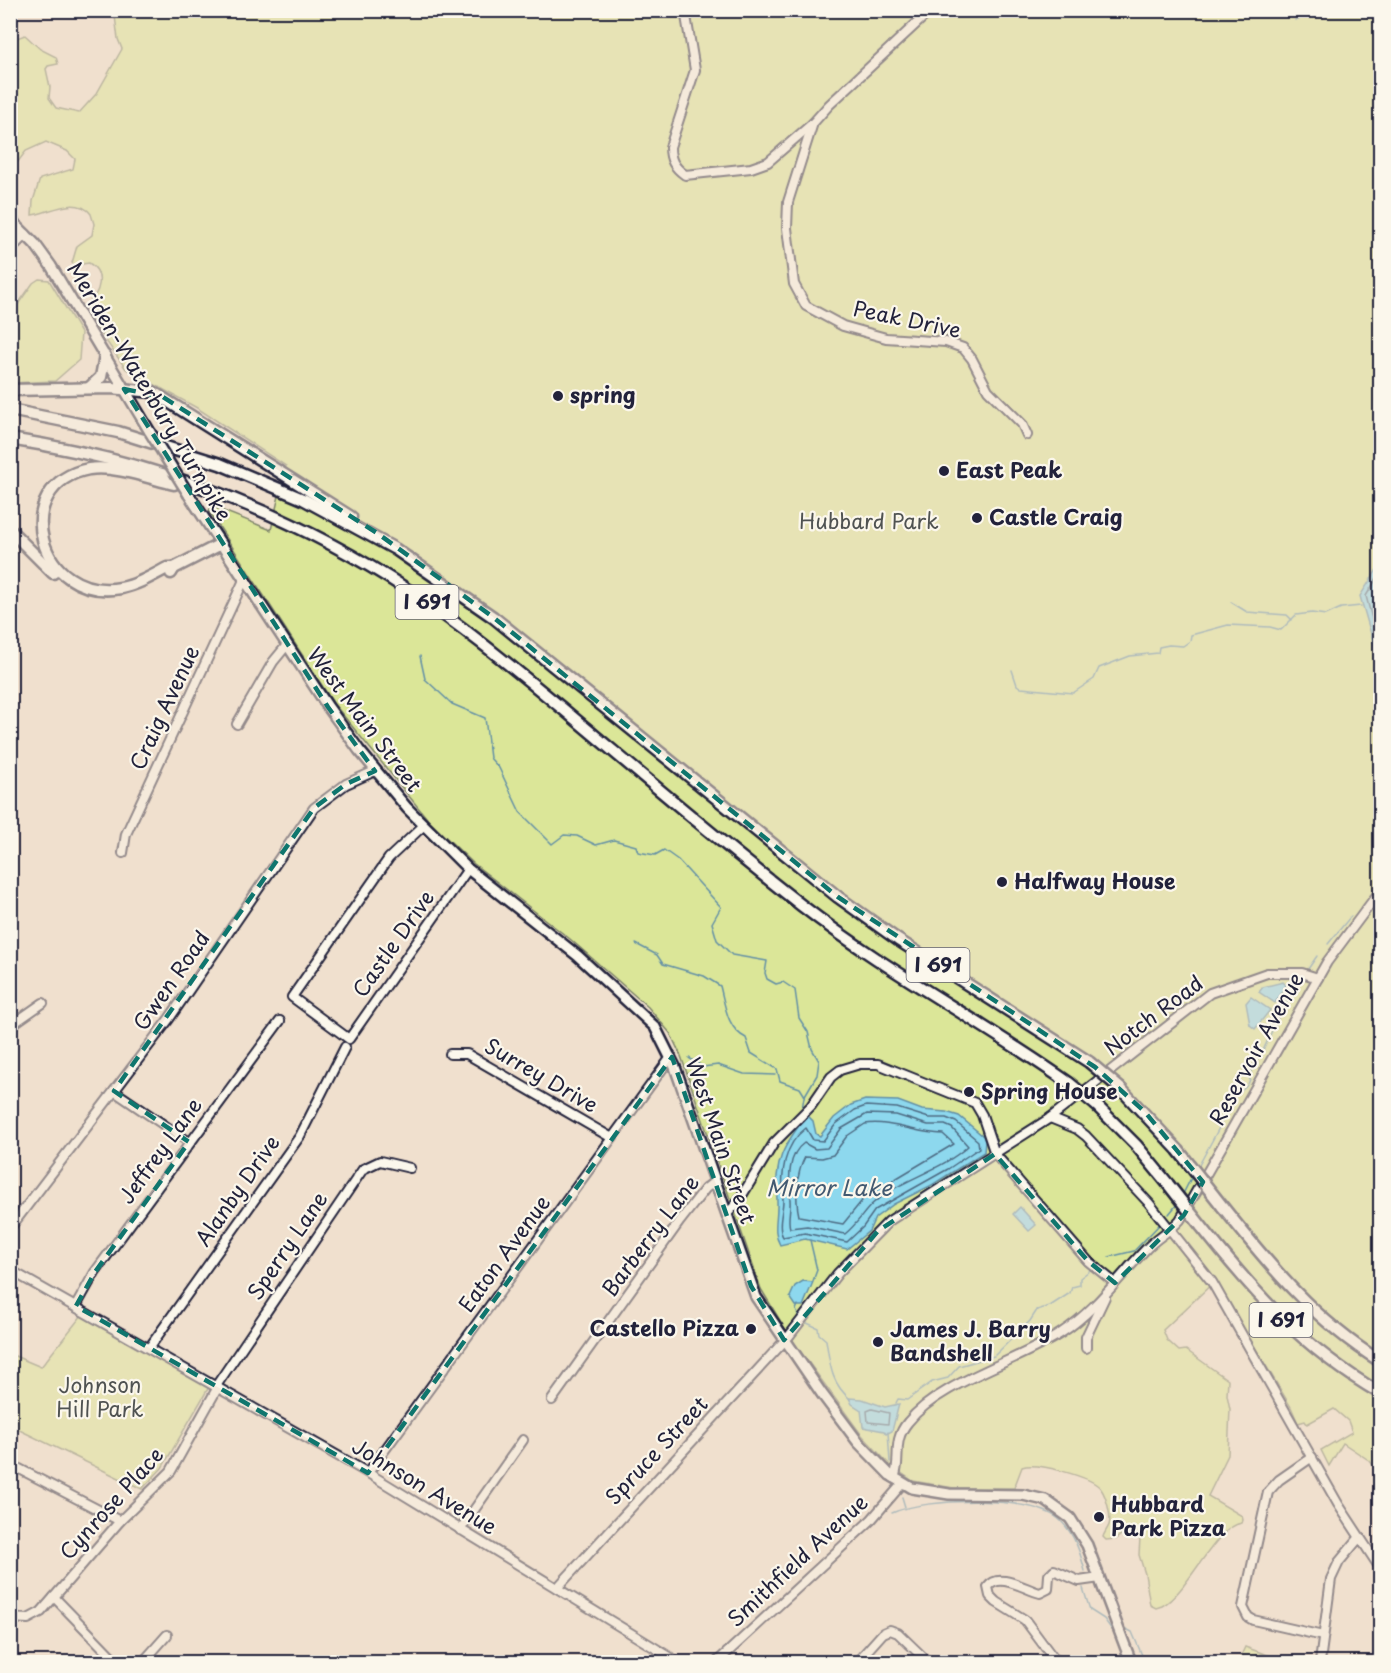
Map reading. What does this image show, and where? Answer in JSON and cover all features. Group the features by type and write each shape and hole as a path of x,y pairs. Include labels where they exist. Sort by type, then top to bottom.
{"highway":[{"path":"88,388 101,378 105,356"},
{"path":"10,390 124,389 150,392 163,397 377,533 395,549"},
{"name":"I 691","path":"10,410 110,430 220,464 312,504 395,549 493,616 737,818 845,903 1089,1062 1121,1089 1178,1150 1298,1297 1340,1333 1380,1361"},
{"name":"I 691","path":"10,439 126,463 228,497 333,545 434,608 502,659 814,915 886,966 1069,1083 1096,1105 1131,1139 1279,1318 1329,1361 1380,1393"},
{"path":"221,544 136,584 119,589 95,588 75,582 56,567 44,548 40,525 46,502 66,479 79,472 97,469 228,497"},
{"path":"10,530 63,582 90,594 112,596 133,592 170,574 174,568"}],"main road":[{"name":"Meriden-Waterbury Turnpike","path":"10,219 49,261 150,432 250,589"},
{"name":"West Main Street","path":"250,589 343,729 375,771 423,826 468,869 616,989 655,1028 672,1057 756,1297 844,1425 902,1484 935,1493 1023,1495 1045,1500 1062,1510 1077,1526 1100,1578 1131,1662"}],"street":[{"path":"685,10 694,70 670,147 670,159 678,170 685,175 751,168 768,162 813,123"},
{"name":"Peak Drive","path":"931,10 829,105 813,123 813,132 788,202 787,228 792,274 802,302 825,318 872,336 960,346 970,355 988,390 1022,424 1027,435"},
{"path":"10,250 26,234"},
{"name":"Craig Avenue","path":"123,853 126,834 244,580"},
{"path":"237,724 267,671 287,645"},
{"name":"Gwen Road","path":"10,1228 169,1019 314,808 346,784 375,771"},
{"name":"Castle Drive","path":"423,826 389,858 292,997 349,1039 468,869"},
{"name":"Reservoir Avenue","path":"1106,1293 1155,1240 1184,1215 1318,978 1380,891"},
{"name":"Notch Road","path":"784,1340 838,1273 878,1231 905,1209 1050,1118 1210,993 1268,973 1302,973 1318,978"},
{"path":"10,1026 43,1003"},
{"name":"Jeffrey Lane","path":"76,1306 95,1272 280,1021"},
{"name":"Alanby Drive","path":"149,1348 300,1136 345,1047"},
{"name":"Surrey Drive","path":"450,1054 467,1054 612,1138"},
{"name":"Eaton Avenue","path":"368,1473 672,1057"},
{"path":"727,1214 738,1202 767,1153 781,1135 811,1106 835,1073 850,1066 870,1063 888,1067 969,1100 980,1109 995,1154 1088,1261 1115,1283"},
{"path":"114,1091 189,1142"},
{"path":"1050,1118 1077,1129 1086,1136 1170,1229 1212,1282 1359,1538 1380,1568"},
{"name":"Sperry Lane","path":"217,1386 363,1169 380,1161 410,1168"},
{"name":"Barberry Lane","path":"552,1400 680,1221 705,1189 715,1181"},
{"name":"Johnson Avenue","path":"10,1270 368,1473 678,1662"},
{"path":"1086,1348 1086,1337 1106,1293"},
{"path":"894,1478 899,1436 916,1413 946,1392 1062,1332 1106,1293"},
{"name":"Spruce Street","path":"557,1588 784,1340"},
{"name":"Cynrose Place","path":"10,1618 28,1619 41,1612 120,1521 171,1471 217,1386"},
{"path":"460,1530 523,1440"},
{"path":"1312,1457 1278,1480 1268,1492 1243,1600 1245,1612 1253,1620 1323,1636"},
{"path":"10,1464 120,1521"},
{"name":"Smithfield Avenue","path":"717,1662 871,1520 902,1484"},
{"path":"1320,1662 1331,1579 1339,1562 1359,1538"},
{"path":"1062,1662 1054,1659 1025,1620 990,1596 988,1587 994,1582 1005,1581 1040,1593 1048,1589 1049,1575 1054,1570 1078,1581 1100,1578"},
{"path":"54,1597 117,1662"},
{"path":"857,1662 883,1633 890,1630 898,1633 928,1662"},
{"path":"143,1662 167,1635"}],"highlighted area":[{"path":"124,389 163,397 377,533 493,617 838,897 1095,1067 1145,1112 1203,1182 1184,1215 1115,1283 1088,1261 995,1154 878,1231 784,1340 751,1286 672,1057 368,1473 76,1306 95,1272 189,1142 114,1091 314,808 346,784 375,771 328,707"}],"green space":[{"name":"Hubbard Park","path":"131,11 1380,11 1380,1475 1370,1461 1343,1443 1329,1466 1321,1450 1352,1432 1348,1421 1334,1409 1307,1424 1305,1421 1298,1423 1291,1407 1215,1281 1163,1330 1167,1340 1179,1351 1186,1350 1228,1380 1227,1395 1230,1409 1228,1455 1208,1496 1242,1516 1243,1520 1242,1523 1222,1535 1182,1588 1162,1606 1156,1608 1150,1605 1139,1555 1140,1537 1128,1529 1116,1539 1106,1540 1103,1537 1110,1521 1109,1512 1103,1492 1096,1484 1076,1475 1029,1466 1022,1467 1014,1488 954,1488 913,1481 890,1465 861,1434 790,1337 761,1289 681,1056 670,1033 648,1007 570,939 474,864 430,822 334,704 209,511 211,507 216,508 271,530 286,466 197,408 126,369 87,314 87,304 98,289 98,272 89,263 75,265 72,263 77,246 92,235 94,224 91,214 78,206 70,205 32,215 33,201 40,179 73,169 75,159 67,151 46,142 26,151 17,163 11,162 11,133 16,123 11,112 11,40 25,35 40,49 56,57 58,64 48,66 46,69 50,87 49,98 56,108 79,113 97,93 122,49 118,39 115,16"},
{"path":"39,279 49,280 81,333 79,360 55,381 11,383 11,314 33,283"},
{"name":"Johnson Hill Park","path":"82,1315 209,1387 162,1468 142,1489 11,1426 10,1354 41,1367"},
{"path":"1245,1647 1287,1662 1238,1662"}],"water":[{"path":"1380,565 1380,665 1360,596"},
{"path":"1283,982 1286,985 1275,1003 1259,992 1263,987"},
{"path":"1251,997 1270,1010 1255,1029 1250,1025 1246,1003"},
{"name":"Mirror Lake","path":"865,1100 898,1101 922,1110 946,1112 959,1116 983,1136 984,1152 932,1185 894,1204 875,1218 869,1231 847,1249 805,1239 780,1245 776,1229 776,1186 779,1164 786,1145 807,1115 813,1121 816,1134 820,1136 834,1118 851,1105"},
{"path":"1020,1207 1036,1225 1029,1231 1013,1214"},
{"path":"803,1281 813,1282 803,1306 796,1306 790,1297 795,1286"},
{"path":"849,1398 862,1399 885,1407 899,1404 892,1431 886,1434 884,1431 863,1427 861,1410 852,1404"}],"waterway":[{"path":"1295,20 1323,10"},
{"path":"1231,602 1247,612 1287,615 1292,620"},
{"path":"1012,670 1017,685 1021,688 1073,693 1094,679 1099,668 1130,656 1158,653 1159,647 1183,646 1190,641 1191,635 1228,625 1270,627 1281,630 1296,615 1312,613 1326,615 1341,608 1361,606"},
{"path":"420,656 425,679 452,704 485,718 490,758 499,768 520,812 552,844 564,835 577,836 596,845 614,840 636,846 638,852 655,855 664,850 678,860 721,907 712,923 717,940 732,955 767,961 765,973 767,979 776,984 783,982 795,990 799,1018 808,1032 812,1049 819,1061 817,1075 804,1097 802,1109"},
{"path":"1328,944 1351,916"},
{"path":"636,944 657,955 663,964 704,976 720,986 731,1023 746,1038 751,1053 777,1069 780,1081 800,1088 805,1096"},
{"path":"1308,969 1317,956"},
{"path":"1284,1007 1302,977"},
{"path":"1198,1167 1220,1126 1231,1097 1249,1083 1251,1068 1262,1053 1281,1011"},
{"path":"689,1058 703,1067 718,1065 744,1074 775,1075"},
{"path":"1182,1196 1192,1176"},
{"path":"1169,1214 1178,1203"},
{"path":"1109,1257 1134,1251 1159,1225"},
{"path":"810,1240 817,1270 813,1281"},
{"path":"896,1403 898,1399 907,1400 932,1382 948,1378 959,1366 994,1356 1030,1321 1037,1310 1050,1306 1070,1293 1072,1287 1080,1285 1080,1278 1093,1268"},
{"path":"798,1305 796,1310 799,1317"},
{"path":"807,1323 818,1328 819,1334 826,1340 835,1379 843,1393 850,1399"},
{"path":"888,1432 890,1462"},
{"path":"902,1497 905,1507"},
{"path":"892,1513 929,1504 953,1502 979,1501 1028,1506 1047,1512 1066,1526 1076,1544 1085,1571"},
{"path":"1083,1588 1090,1610 1104,1619 1112,1630"},
{"path":"1126,1629 1132,1632 1145,1662"}],"place":[{"name":"spring","path":"558,396"},
{"name":"East Peak","path":"944,471"},
{"name":"Castle Craig","path":"977,518"},
{"name":"Halfway House","path":"1002,882"},
{"name":"Spring House","path":"969,1092"},
{"name":"Castello Pizza","path":"751,1329"},
{"name":"James J. Barry Bandshell","path":"878,1342"},
{"name":"Hubbard Park Pizza","path":"1099,1517"}]}
